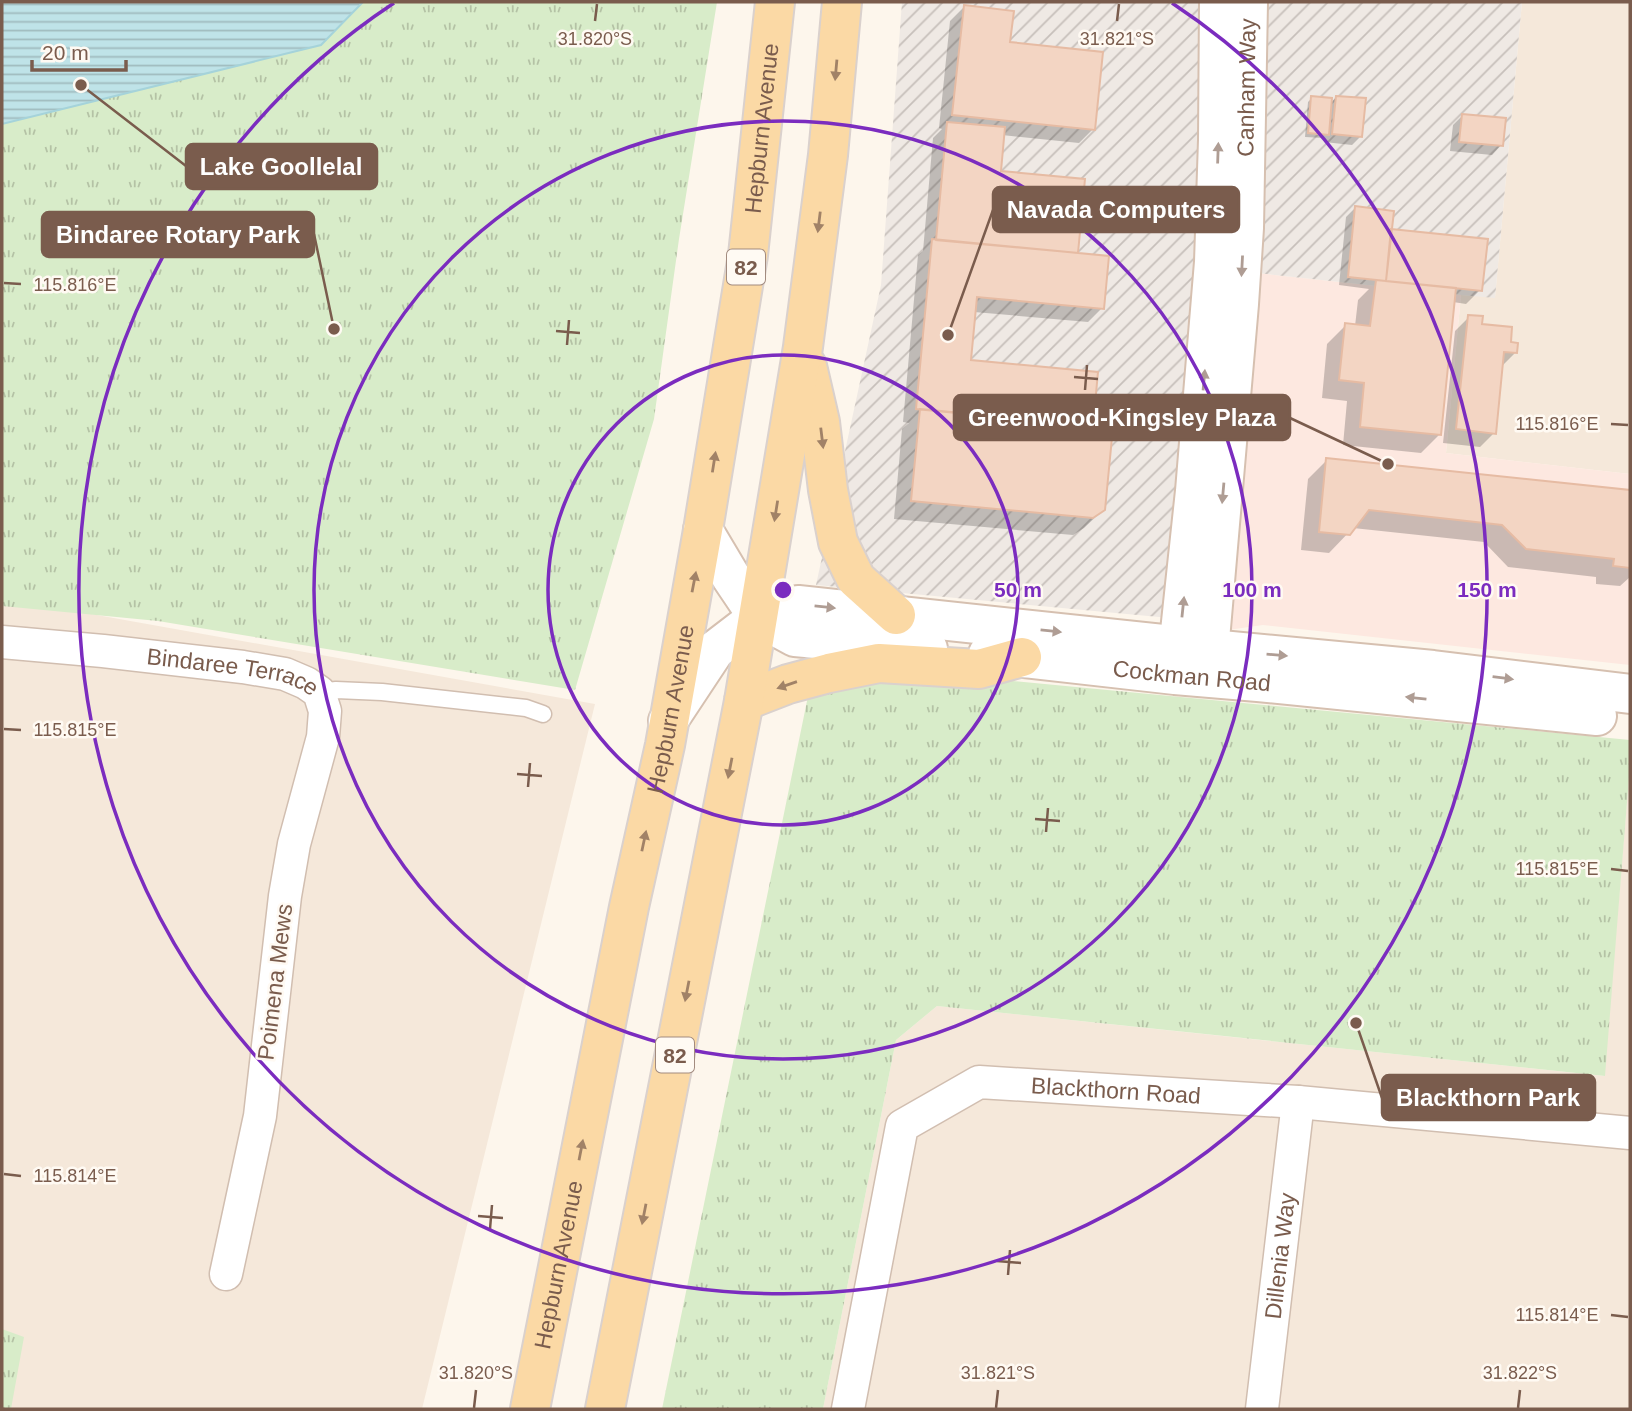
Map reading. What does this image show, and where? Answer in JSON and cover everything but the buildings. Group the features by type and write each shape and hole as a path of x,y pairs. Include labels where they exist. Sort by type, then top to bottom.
{"main road":[{"name":"Hepburn Avenue","path":"530,1409 629,907 664,745 703,530 748,255 775,2"},
{"name":"82","path":"605,1409 744,701 803,347 828,155 842,2"},
{"name":"Canham Way","path":"1192,661 1195,491 1214,262 1219,2"},
{"name":"Canham Way","path":"1192,661 1242,254 1248,2"},
{"path":"803,347 820,422 828,490 838,542 856,579 896,615"},
{"name":"Cockman Road","path":"703,530 758,617 795,637 1022,657 1433,670 1630,694"},
{"name":"Cockman Road","path":"668,721 715,650 758,617 798,605 896,615 1192,661 1630,720"},
{"path":"744,701 788,684 879,663 979,669 1022,657"}],"street":[{"name":"Bindaree Terrace","path":"2,642 243,667 285,674 319,692"},
{"name":"Poimena Mews","path":"226,1274 260,1116 285,896 292,857 323,737 325,711 319,692"},
{"name":"Blackthorn Road","path":"848,1409 902,1126 979,1082 1298,1102 1630,1133"},
{"name":"Dillenia Way","path":"1262,1409 1298,1102"}],"lane":[{"name":"Bindaree Terrace","path":"319,692 382,692 526,708 542,714"}],"shaded area":[{"path":"902,2 1522,2 1495,298 1257,273 1170,618 816,585 881,285"},
{"path":"1522,2 1630,2 1630,474 1446,453 1461,295 1495,297"},
{"path":"1257,273 1461,295 1446,453 1630,474 1630,665 1263,625 1221,631"},
{"path":"2,598 595,704 422,1409 2,1409"},
{"path":"1630,765 1630,1409 823,1409 896,1040 937,1006 1604,1076"}],"green space":[{"path":"2,2 717,2 679,239 654,419 575,690 158,621 2,606"},
{"path":"815,662 1630,740 1605,1076 937,1006 896,1040 823,1409 662,1409"},
{"path":"2,1329 24,1337 11,1409 2,1409"}],"water":[{"path":"2,2 363,2 321,45 2,124"}],"place":[{"name":"Lake Goollelal","path":"81,85"},
{"name":"Bindaree Rotary Park","path":"334,329"},
{"name":"Navada Computers","path":"948,335"},
{"name":"Greenwood-Kingsley Plaza","path":"1388,464"},
{"name":"Blackthorn Park","path":"1356,1023"}]}
